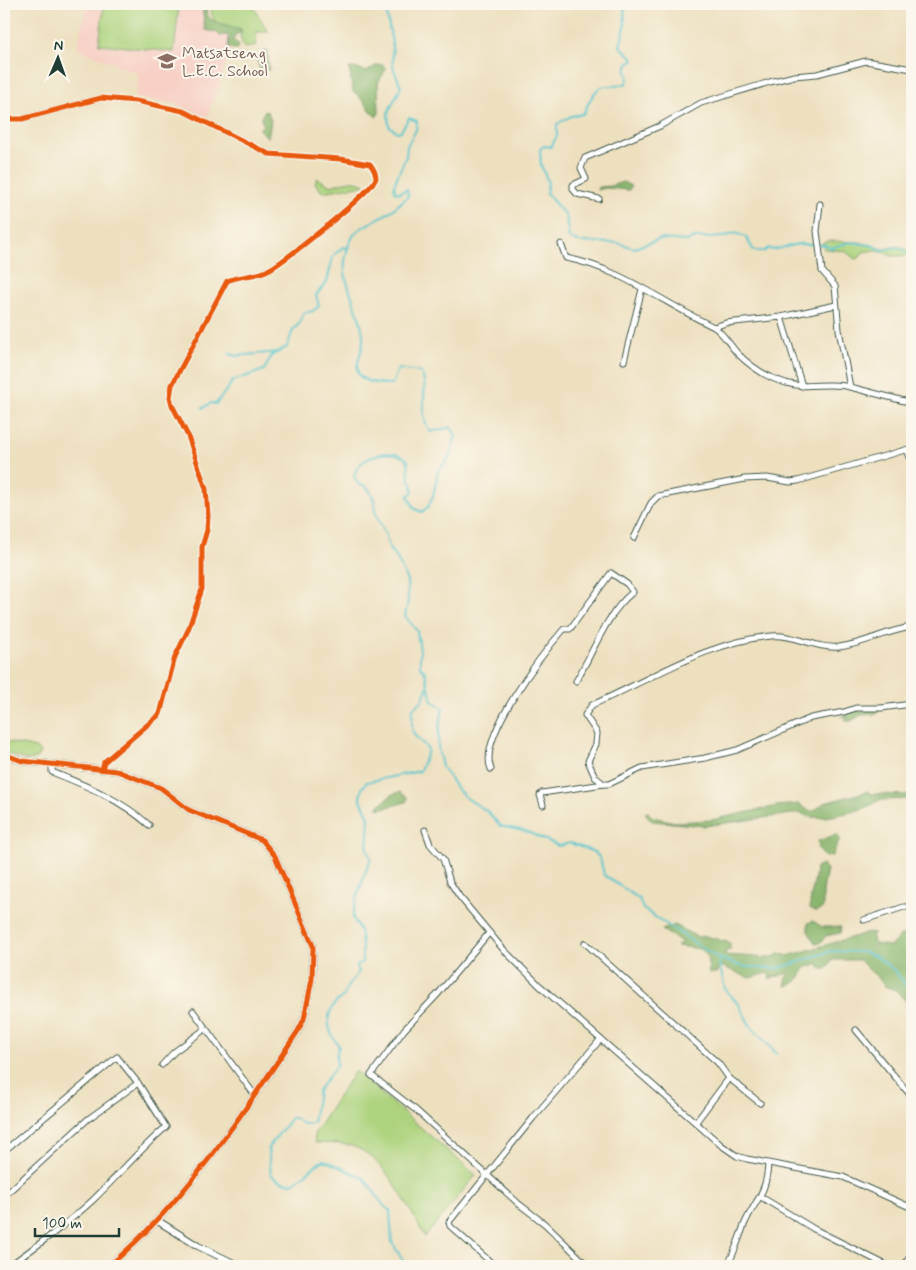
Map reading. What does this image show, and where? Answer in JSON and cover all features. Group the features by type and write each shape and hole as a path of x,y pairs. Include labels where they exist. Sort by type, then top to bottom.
{"street":[{"path":"600,199 577,194 573,189 573,185 586,179 581,168 582,162 594,154 660,126 701,103 770,82 794,76 817,74 866,61 912,69"},
{"path":"4,119 22,119 101,98 136,102 183,111 269,154 341,159 370,164 376,178 371,187 339,213 323,230 267,271 227,281 172,385 170,396 172,405 188,436 206,489 208,523 202,547 202,588 188,630 175,657 166,684 166,700 160,714 104,762 102,768"},
{"path":"820,204 818,236 822,271 835,286 838,330 850,387"},
{"path":"562,244 566,258 592,263 614,272 642,290 714,327 738,353 756,368 786,384 802,386 836,384 912,404"},
{"path":"624,361 642,290"},
{"path":"714,327 726,323 781,317 836,305"},
{"path":"781,317 802,386"},
{"path":"634,538 651,503 658,496 745,479 767,478 790,482 798,481 910,449 912,462"},
{"path":"490,769 488,762 490,744 527,675 564,629 570,629 611,573 627,584 633,592 624,599 593,646 590,657 576,681"},
{"path":"604,784 595,777 588,761 597,739 597,733 585,715 592,705 718,648 772,636 783,636 810,645 838,647 912,627"},
{"path":"543,805 540,795 542,793 609,784 642,768 705,758 737,750 811,718 856,708 881,708 912,704"},
{"path":"4,754 22,761 118,770 161,788 189,810 262,840 275,856 314,946 312,981 304,1019 298,1031 222,1140 158,1221 109,1266"},
{"path":"52,765 52,772 110,796 135,813 148,825"},
{"path":"425,830 430,844 443,859 450,882 470,911 489,933 540,986 721,1146 737,1156 842,1177 912,1208"},
{"path":"864,920 904,907 912,907"},
{"path":"489,933 438,994 404,1030 371,1075 417,1111 519,1204 545,1224 588,1266"},
{"path":"585,943 718,1063 729,1078 760,1103"},
{"path":"193,1011 205,1029 239,1070 254,1094"},
{"path":"162,1065 174,1052 205,1029"},
{"path":"856,1030 912,1097"},
{"path":"495,1266 450,1226 449,1222 600,1040"},
{"path":"4,1151 117,1057 138,1083 166,1126 143,1146 93,1200 55,1232 9,1266"},
{"path":"696,1122 729,1078"},
{"path":"4,1196 88,1119 138,1083"},
{"path":"727,1266 750,1211 761,1197 768,1180 768,1163"},
{"path":"761,1197 814,1229 888,1266"},
{"path":"158,1221 198,1246 240,1266"},
{"path":"904,1266 912,1253"}],"shaded area":[{"name":"Matsatseng L.E.C. School","path":"87,4 204,4 208,27 236,35 207,117 174,103 135,98 139,74 77,48"}],"green space":[{"path":"104,4 179,5 174,52 99,44"},
{"path":"204,4 209,18 216,22 241,29 240,33 236,34 233,40 239,45 237,49 228,48 229,37 226,35 220,36 216,32 205,30 202,5"},
{"path":"211,4 252,4 268,32 255,32 257,37 255,46 244,48 240,36 242,31 216,22 212,16"},
{"path":"263,51 267,51 269,70 260,71 257,60"},
{"path":"377,65 383,65 386,69 378,83 379,113 376,117 358,95 353,92 349,68 361,69 366,72"},
{"path":"265,110 268,112 271,120 268,138 259,129 263,125 261,118"},
{"path":"317,178 331,186 353,181 358,181 365,185 322,192 315,183"},
{"path":"623,182 631,186 629,190 606,188 597,190 598,187"},
{"path":"828,241 860,242 883,249 898,246 907,250 912,249 912,256 893,256 875,250 863,252 859,258 855,259 845,251 824,249 822,243"},
{"path":"880,710 877,714 861,715 851,721 846,721 846,716 840,717 853,711"},
{"path":"4,741 36,748 40,753 36,759 26,760 4,752"},
{"path":"869,791 871,794 912,795 912,799 879,800 858,810 826,817 817,818 800,813 704,826 652,821 645,813 647,811 653,817 675,822 711,820 777,806 799,804 809,811 814,811 824,803"},
{"path":"400,792 408,798 406,802 380,809 377,807 393,794"},
{"path":"837,834 840,839 832,856 825,857 819,850 818,841"},
{"path":"822,865 827,869 823,891 823,908 816,912 810,908 811,898 816,868"},
{"path":"813,921 822,927 841,927 840,933 826,936 820,943 815,943 808,931 808,923"},
{"path":"675,925 697,937 706,936 730,943 730,950 726,951 725,955 771,958 780,953 788,956 863,934 874,933 871,936 875,944 891,946 900,936 912,933 912,1008 896,990 884,986 860,960 832,960 826,969 821,969 818,963 805,968 795,982 785,986 788,973 770,979 769,973 749,978 721,966 716,973 709,973 707,955 701,949 677,946 682,942 662,930"},
{"path":"355,1071 476,1175 425,1237 396,1187 378,1163 368,1154 347,1145 315,1143 314,1134"}],"waterway":[{"path":"385,4 392,43 393,67 401,87 388,113 389,126 397,132 401,131 409,118 417,121 416,130 407,146 406,156 394,185 395,192 399,193 407,189 408,196 388,213 358,230 353,236 347,251 345,275 361,322 363,336 357,368 360,376 370,382 392,384 398,369 420,372 424,384 424,418 427,425 431,432 451,427 456,436 449,458 438,471 433,496 428,507 422,512 415,509 408,496 413,492 412,483 409,480 408,461 402,456 385,453 368,458 361,463 354,477 359,485 364,485 370,491 375,502 375,512 390,550 397,558 407,581 408,601 405,616 417,631 420,666 425,672 432,701 443,708 438,748 442,767 457,789 465,797 488,812 500,826 525,831 559,846 570,843 594,852 600,858 604,875 639,899 643,909 718,958 740,966 780,968 831,951 863,952 877,957 895,971 912,993"},
{"path":"624,4 625,27 620,46 634,59 628,64 626,71 627,83 606,86 598,90 583,114 571,116 557,124 557,136 551,147 544,146 540,149 541,165 548,182 546,193 566,216 569,238 578,242 618,243 634,248 660,239 687,241 695,238 723,237 735,233 746,237 754,251 765,251 768,248 773,250 798,244 826,245 831,248 850,242 871,245 882,250 898,247 912,255"},
{"path":"203,408 211,403 216,404 233,381 264,370 272,355 287,347 293,330 299,324 304,313 313,311 319,306 316,295 327,282 333,256 343,247 348,248"},
{"path":"229,353 235,356 279,352"},
{"path":"406,1266 392,1242 390,1210 384,1206 364,1178 324,1160 298,1180 287,1183 280,1181 271,1175 268,1148 291,1118 295,1118 303,1124 313,1123 318,1091 337,1065 336,1056 339,1046 334,1040 329,1026 330,1013 337,1001 344,996 347,987 359,972 357,966 362,962 361,935 353,918 357,898 371,859 367,849 369,817 360,798 362,788 367,782 420,771 428,750 413,731 413,708 422,701 427,688"},
{"path":"718,958 725,989 739,1005 751,1027 777,1054"}],"cycle path":[{"path":"4,119 22,119 101,98 136,101 183,111 269,154 341,159 370,164 376,176 361,196 309,241 277,264 264,272 227,281 172,385 170,397 172,405 188,436 206,489 208,516 207,530 202,547 202,589 188,630 175,657 160,714 104,762 102,769"},
{"path":"4,754 22,761 117,771 161,788 189,810 262,840 275,856 313,946 312,979 304,1019 298,1031 234,1125 188,1185 137,1241 109,1266"}],"place":[{"name":"Matsatseng L.E.C. School","path":"167,61"}]}
